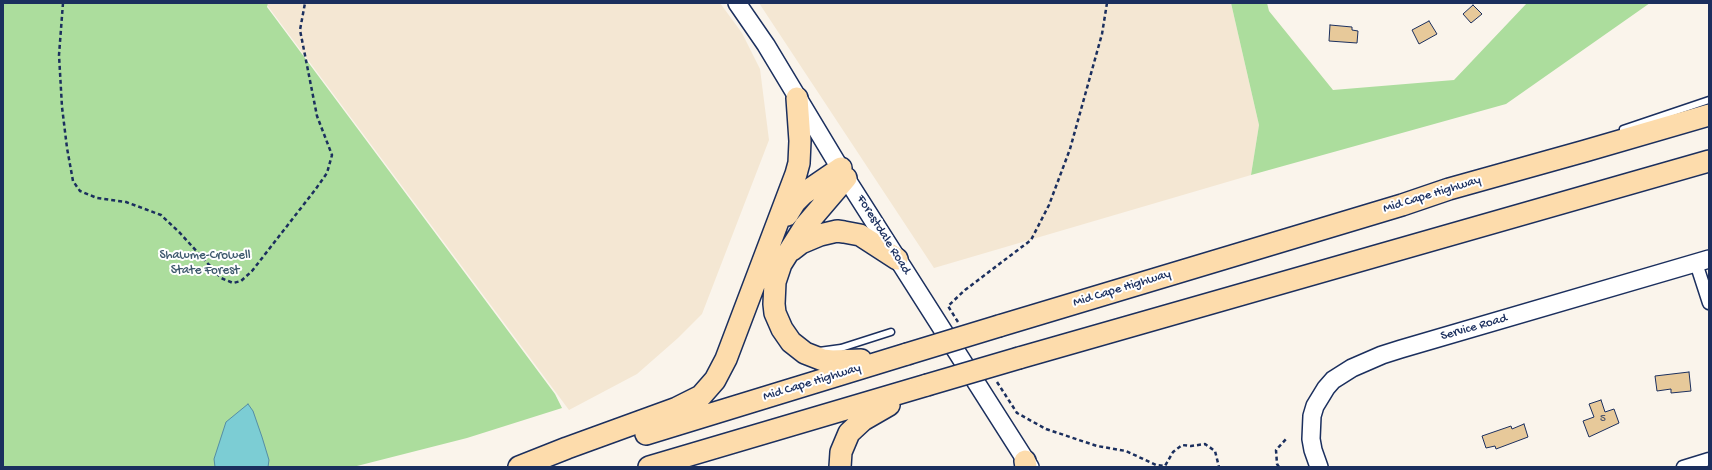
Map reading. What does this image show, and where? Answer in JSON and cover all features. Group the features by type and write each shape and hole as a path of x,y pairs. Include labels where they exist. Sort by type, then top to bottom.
{"highway":[{"path":"519,467 677,408 705,392 715,380 724,365 799,163 800,141 797,98"},
{"name":"Mid Cape Highway","path":"536,467 1402,205 1449,189 1709,115"},
{"path":"649,467 1019,358 1709,161"},
{"path":"773,235 795,202 812,187 844,173"},
{"path":"844,173 805,226 779,268 773,292 775,313 782,329 789,339 805,353 822,360 842,362 908,354"},
{"path":"786,256 810,239 837,231 860,235 898,259"},
{"path":"840,467 841,452 844,443 849,433 856,426 874,413 927,385"}],"main road":[{"name":"Forestdale Road","path":"737,3 766,45 797,98 1027,465"},
{"name":"Service Road","path":"1319,467 1312,450 1311,439 1312,416 1315,406 1326,388 1338,377 1352,368 1401,349 1702,261"}],"street":[{"path":"1702,261 1709,303"},
{"path":"1684,467 1709,458"}],"lane":[{"path":"1620,130 1709,100"},
{"path":"1402,205 1560,151"},
{"path":"805,353 841,348 891,332"}],"path":[{"path":"63,3 60,54 62,100 67,148 73,181 80,191 97,198 126,202 161,215 180,233 221,278 233,283 241,281 252,270 315,190 327,173 332,155 317,116 300,30 305,3"},
{"path":"1279,467 1277,464 1276,450 1287,438"}],"shaded area":[{"path":"268,3 720,3 742,33 760,69 769,140 702,314 678,338 637,374 569,410 267,5"},
{"path":"759,3 1231,3 1259,125 1251,175 934,268"}],"green space":[{"name":"Shawme-Crowell State Forest","path":"3,3 268,3 267,7 555,394 562,408 467,438 353,467 3,467"},
{"path":"1231,3 1267,3 1269,11 1333,90 1454,80 1527,3 1650,3 1506,104 1251,175 1259,125"}],"water":[{"path":"248,404 253,411 262,437 269,460 268,467 215,467 214,459 226,422"}],"building":[{"path":"1473,5 1482,14 1471,23 1463,14"},
{"path":"1429,21 1437,34 1419,44 1412,30"},
{"path":"1330,25 1352,27 1352,30 1358,31 1357,43 1329,41"},
{"path":"1689,372 1691,391 1671,393 1671,389 1657,391 1655,376"},
{"path":"1601,400 1605,412 1614,409 1619,423 1589,437 1583,421 1594,417 1589,404"},
{"path":"1524,424 1528,437 1496,449 1495,446 1486,448 1482,436 1511,426 1512,429"}]}
